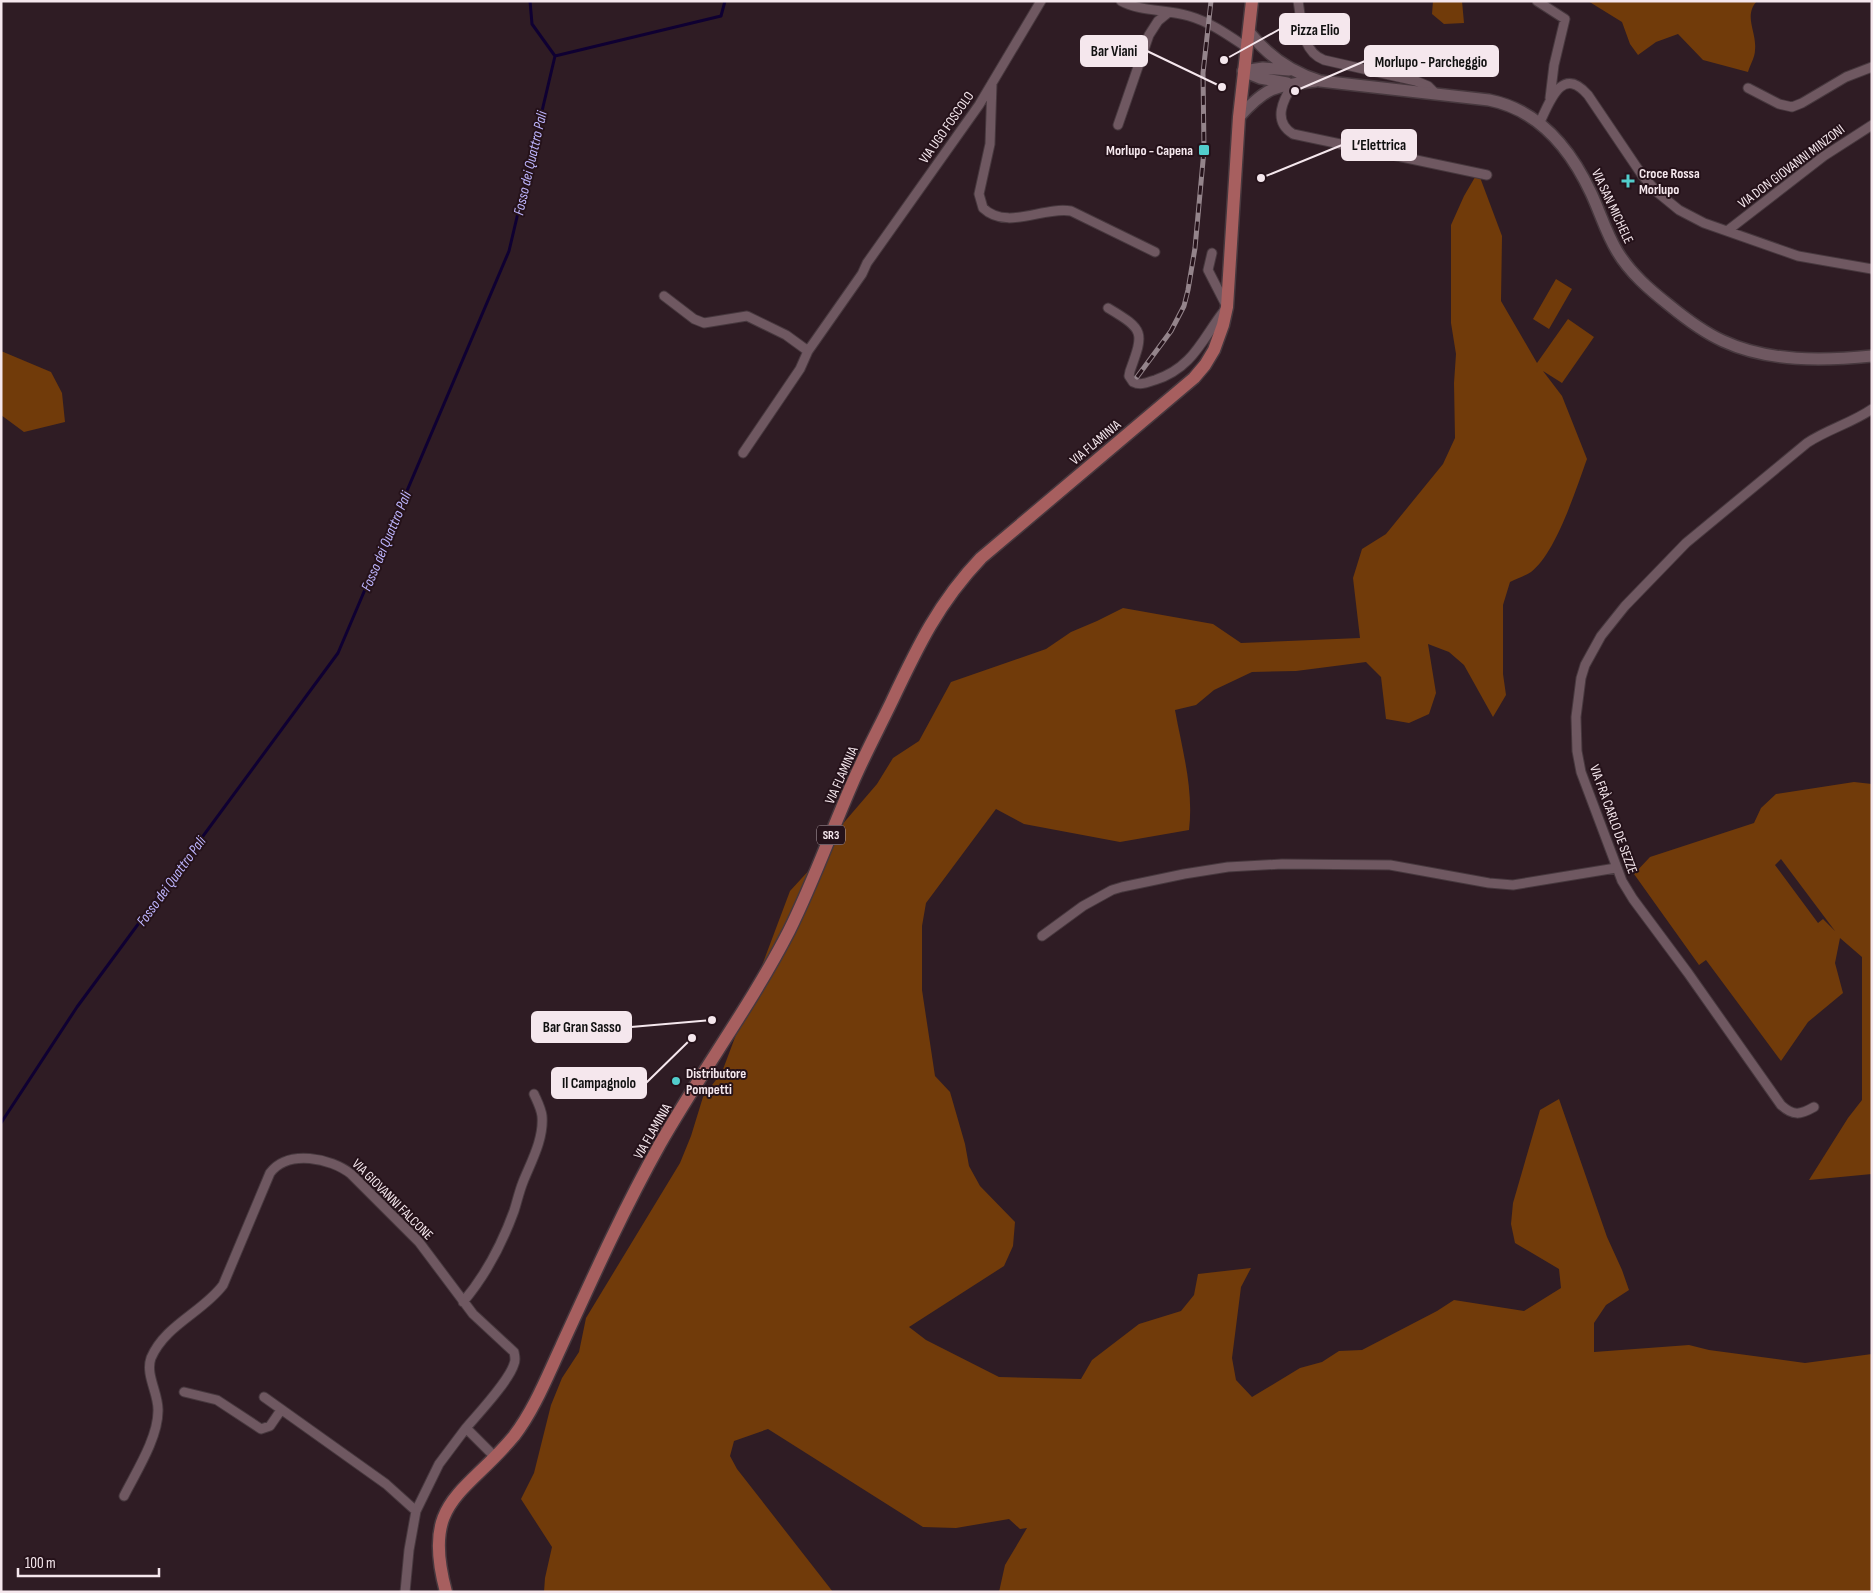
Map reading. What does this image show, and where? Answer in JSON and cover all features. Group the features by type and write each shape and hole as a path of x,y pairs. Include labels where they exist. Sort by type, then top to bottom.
{"main road":[{"name":"VIA FLAMINIA","path":"446,1592 441,1573 438,1544 444,1515 458,1492 515,1434 535,1401 615,1231 661,1143 773,961 801,906 853,783 916,650 934,618 955,587 993,547 1198,374 1214,350 1227,307 1239,117 1252,1"},
{"path":"1249,32 1267,53 1291,70 1320,81"},
{"path":"1243,71 1263,68 1291,70"},
{"path":"1243,71 1260,78 1293,84"},
{"path":"1239,117 1257,98 1268,91 1293,84 1320,81"},
{"name":"VIA SAN MICHELE","path":"1320,81 1496,101 1517,109 1540,122 1556,138 1577,166 1610,237 1626,265 1650,290 1696,326 1730,344 1764,354 1805,358 1872,356"}],"street":[{"name":"VIA UGO FOSCOLO","path":"743,453 800,369 808,351 862,274 867,263 979,105 1041,1"},
{"path":"1121,1 1140,8 1188,16 1206,22 1246,47"},
{"path":"1298,1 1304,38 1308,47 1317,56 1324,60 1416,81 1436,94"},
{"path":"1537,1 1565,19 1554,65 1550,101"},
{"path":"1118,125 1149,35 1158,21 1169,12"},
{"path":"1748,88 1779,104 1792,107 1846,77 1872,67"},
{"path":"992,83 990,144 979,194 983,208 995,216 1009,218 1057,210 1071,211 1083,215 1156,252"},
{"path":"1293,84 1283,100 1281,114 1285,128 1296,135 1487,175"},
{"path":"1540,122 1554,92 1562,86 1572,84 1582,88 1592,100 1630,160 1657,192 1686,214 1727,231 1798,256 1872,269"},
{"name":"VIA DON GIOVANNI MINZONI","path":"1727,231 1824,156 1872,124"},
{"path":"1108,308 1132,323 1139,334 1139,347 1129,376 1133,382 1139,384 1163,377 1188,362 1227,307 1208,270 1212,253"},
{"path":"664,296 694,319 704,323 747,316 786,335 808,351"},
{"name":"VIA FRÀ CARLO DE SEZZE","path":"1814,1107 1797,1114 1791,1113 1781,1106 1688,973 1629,894 1616,868 1585,783 1577,751 1576,717 1579,690 1585,665 1605,630 1625,606 1686,542 1807,443 1819,435 1852,421 1872,409"},
{"path":"1042,936 1082,906 1112,890 1184,874 1228,868 1282,864 1390,865 1513,885 1529,884 1616,868"},
{"path":"463,1302 487,1269 513,1213 534,1156 542,1120 534,1094"},
{"name":"VIA GIOVANNI FALCONE","path":"124,1496 145,1454 158,1419 157,1398 150,1371 151,1359 169,1334 214,1296 223,1285 270,1173 279,1164 293,1159 313,1159 332,1163 347,1171 414,1237 463,1302 477,1318 511,1349 515,1356 513,1368 466,1428"},
{"path":"184,1392 217,1400 261,1429 270,1426 281,1410"},
{"path":"264,1397 386,1484 416,1511"},
{"path":"405,1592 409,1550 416,1511 440,1461 466,1428 494,1456"}],"shaded area":[{"path":"1433,1 1462,1 1464,23 1444,24 1432,14"},
{"path":"1588,1 1757,1 1751,12 1755,50 1748,72 1703,60 1678,34 1656,42 1638,55 1630,44 1622,22"},
{"path":"1478,172 1502,236 1501,301 1537,363 1568,319 1594,337 1562,383 1543,371 1562,396 1587,459 1564,520 1549,551 1531,572 1510,582 1503,605 1503,674 1506,695 1493,717 1464,665 1449,652 1428,644 1436,693 1429,714 1409,723 1386,719 1381,677 1366,662 1296,671 1252,672 1214,690 1196,705 1175,710 1189,784 1189,830 1120,842 1024,824 996,809 926,903 922,926 922,990 935,1076 950,1092 965,1144 969,1166 980,1186 1015,1222 1013,1246 1004,1266 909,1327 926,1340 999,1377 1081,1379 1092,1360 1139,1324 1181,1311 1194,1295 1198,1274 1251,1268 1241,1287 1232,1358 1236,1380 1252,1397 1300,1368 1322,1362 1339,1351 1362,1350 1437,1311 1454,1300 1524,1311 1561,1288 1559,1269 1515,1243 1511,1224 1513,1203 1540,1110 1559,1099 1607,1237 1629,1290 1606,1305 1594,1323 1594,1352 1689,1345 1709,1350 1805,1363 1872,1354 1872,1592 999,1592 1005,1565 1027,1528 1020,1529 1009,1519 956,1528 923,1527 768,1429 734,1441 730,1456 737,1469 833,1592 544,1592 552,1547 521,1499 534,1473 551,1405 562,1378 579,1352 586,1318 680,1163 691,1136 703,1097 722,1072 790,891 812,867 828,841 877,784 893,758 919,741 951,682 1046,649 1071,632 1123,608 1213,624 1241,643 1360,638 1353,578 1362,549 1386,534 1443,464 1455,438 1454,383 1456,354 1451,323 1451,225 1464,196"},
{"path":"1556,279 1572,289 1549,329 1533,319"},
{"path":"1,351 51,372 62,393 65,422 24,432 1,415"},
{"path":"1854,782 1872,784 1872,1174 1809,1180 1848,1118 1862,1100 1862,957 1840,938 1835,963 1843,993 1808,1022 1781,1061 1706,960 1699,965 1634,874 1650,857 1754,823 1761,808 1776,794","holes":["1781,859 1835,931 1823,919 1818,923 1775,865"]}],"waterway":[{"path":"530,1 532,24 555,56"},
{"name":"Fosso dei Quattro Pali","path":"1,1123 77,1007 338,653 509,251 555,56 721,16 725,1"}],"railway":[{"path":"1137,377 1171,331 1184,306 1188,290 1195,248 1204,150 1203,73 1211,1"}],"place":[{"name":"Pizza Elio","path":"1224,60"},
{"name":"Bar Viani","path":"1222,87"},
{"name":"Morlupo - Parcheggio","path":"1295,91"},
{"name":"Morlupo - Capena","path":"1204,150"},
{"name":"L‘Elettrica","path":"1261,178"},
{"name":"Croce Rossa Morlupo","path":"1628,181"},
{"name":"Bar Gran Sasso","path":"712,1020"},
{"name":"Il Campagnolo","path":"692,1038"},
{"name":"Distributore Pompetti","path":"676,1081"}]}
